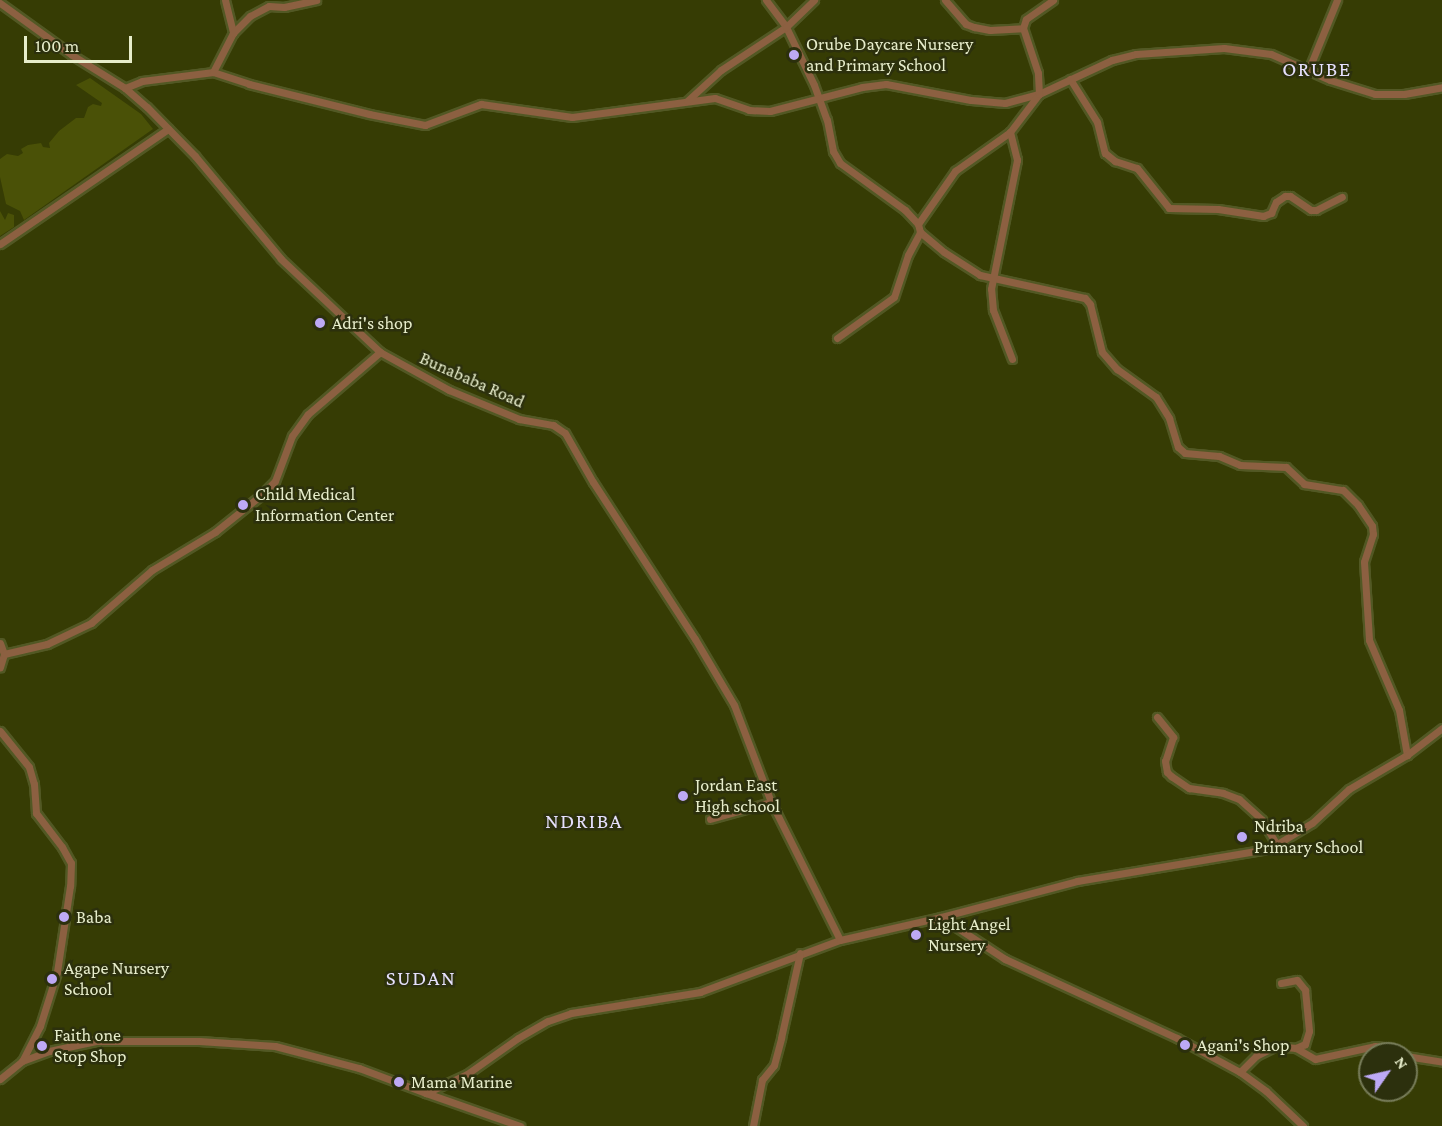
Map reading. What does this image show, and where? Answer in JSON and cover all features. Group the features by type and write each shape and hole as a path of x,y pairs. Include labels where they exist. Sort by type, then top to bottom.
{"street":[{"path":"225,0 233,33"},
{"path":"213,72 233,33 250,16 269,6 284,7 315,0"},
{"path":"766,0 786,27 820,100 833,151 840,163 905,210 919,228 963,265 993,280 1085,298 1090,304 1102,352 1117,369 1156,397 1168,418 1178,447 1185,453 1219,456 1240,465 1286,467 1304,484 1343,490 1354,500 1366,515 1373,534 1364,562 1369,640 1399,710 1407,755"},
{"path":"687,101 721,70 786,27 814,0"},
{"path":"945,0 966,24 974,27 996,30 1023,28"},
{"path":"1308,71 1337,0"},
{"path":"837,338 894,297 919,228 955,171 1011,132 1039,94 1038,73 1023,28 1026,19 1033,12 1050,1"},
{"name":"Bunababa Road","path":"0,3 72,55 124,88 195,156 281,259 380,352 469,398 519,420 553,425 565,433 593,482 695,639 734,705 771,802 840,940"},
{"path":"124,88 141,81 213,72 339,107 425,125 481,104 572,117 715,98 761,111 820,100 862,87 886,84 986,102 1005,103 1039,94 1100,64 1136,54 1224,48 1256,50 1375,94 1404,94 1442,87"},
{"path":"1070,79 1097,122 1105,153 1115,161 1137,168 1170,208 1218,209 1263,216 1271,213 1276,202 1285,196 1290,196 1307,208 1316,210 1342,197"},
{"path":"0,244 168,129"},
{"path":"1011,132 1017,160 993,280 993,310 1012,359"},
{"path":"4,654 47,644 91,623 152,570 215,532 260,496 275,481 292,435 308,414 380,352"},
{"path":"0,643 4,654 0,667"},
{"path":"1157,717 1173,737 1165,761 1171,776 1189,788 1223,793 1246,804 1262,820 1277,845"},
{"path":"426,1093 467,1074 518,1038 548,1022 593,1008 700,992 840,940 1077,881 1277,845 1312,823 1355,784 1407,755 1442,728"},
{"path":"0,731 28,767 34,784 36,813 62,847 71,863 69,897 57,972 40,1026 22,1061"},
{"path":"710,819 771,802"},
{"path":"941,916 1005,959 1177,1038 1240,1072 1266,1091 1303,1126"},
{"path":"753,1126 762,1080 774,1065 782,1038 800,953"},
{"path":"1281,983 1297,980 1305,990 1310,1032 1305,1044 1296,1048"},
{"path":"0,1079 22,1061 49,1051 96,1041 238,1042 275,1046 359,1068 520,1126"},
{"path":"1240,1072 1265,1050 1276,1046 1296,1048 1315,1059 1358,1050"},
{"path":"1418,1058 1442,1062"}],"green space":[{"path":"90,78 141,114 153,129 24,220 20,211 6,204 0,177 0,159 7,154 18,156 23,153 21,149 28,145 41,143 43,147 50,148 49,143 59,131 76,118 84,118 88,107 93,104 101,106 102,103 76,85"},
{"path":"0,211 5,220 8,213 14,215 14,227 0,236"}],"place":[{"name":"Orube Daycare Nursery and Primary School","path":"794,55"},
{"name":"Adri's shop","path":"320,323"},
{"name":"Child Medical Information Center","path":"243,505"},
{"name":"Jordan East High school","path":"683,796"},
{"name":"Ndriba Primary School","path":"1242,837"},
{"name":"Baba","path":"64,917"},
{"name":"Light Angel Nursery","path":"916,935"},
{"name":"Agape Nursery School","path":"52,979"},
{"name":"Agani's Shop","path":"1185,1045"},
{"name":"Faith one Stop Shop","path":"42,1046"},
{"name":"Mama Marine","path":"399,1082"}],"district":[{"name":"ORUBE","path":"1317,69"},
{"name":"NDRIBA","path":"584,821"},
{"name":"SUDAN","path":"421,978"}]}
